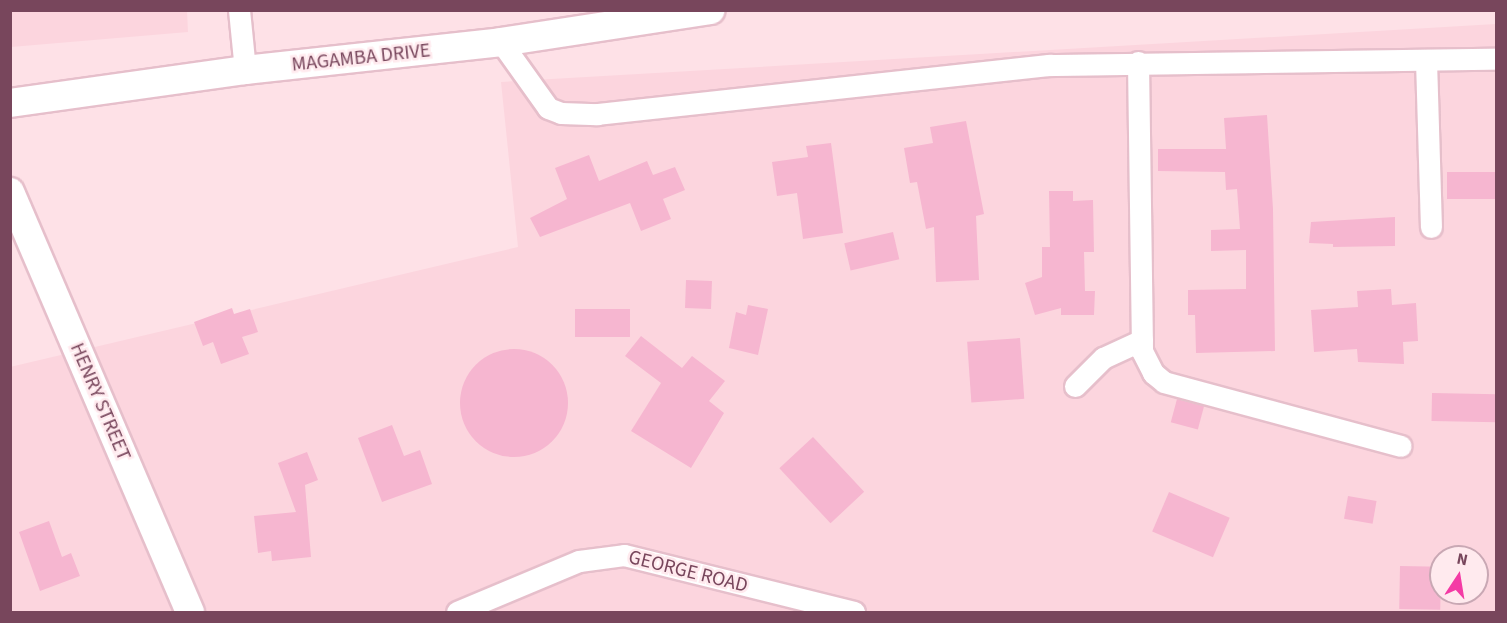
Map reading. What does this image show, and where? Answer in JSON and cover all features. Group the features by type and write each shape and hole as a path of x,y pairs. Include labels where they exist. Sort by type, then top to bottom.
{"street":[{"path":"239,10 245,70"},
{"name":"MAGAMBA DRIVE","path":"10,103 245,70 501,42 711,10"},
{"path":"501,42 538,99 548,108 561,113 585,114 987,70 1138,62 1497,59"},
{"path":"1426,60 1431,227"},
{"path":"1138,62 1142,340 1146,362 1164,382 1401,446"},
{"name":"HENRY STREET","path":"10,192 190,612"},
{"path":"1075,386 1103,358 1142,340"},
{"name":"GEORGE ROAD","path":"457,612 579,561 624,555 854,612"}],"shaded area":[{"path":"11,10 187,11 188,32 11,47"},
{"path":"1496,24 1496,612 11,612 10,367 518,247 501,82"}],"building":[{"path":"1267,115 1273,209 1275,351 1196,353 1195,315 1188,315 1188,290 1246,289 1246,250 1211,251 1211,230 1240,229 1237,189 1226,190 1225,172 1158,171 1158,149 1226,149 1224,118"},
{"path":"966,121 984,214 976,216 979,280 936,282 934,227 926,229 917,182 910,183 904,148 933,143 930,127"},
{"path":"831,143 843,233 803,239 797,193 777,196 772,162 808,157 806,146"},
{"path":"589,155 599,181 647,161 653,175 675,167 685,190 663,199 671,219 641,231 630,203 540,237 530,218 567,199 555,168"},
{"path":"1447,172 1496,172 1496,199 1447,199"},
{"path":"1049,191 1073,191 1073,201 1093,200 1094,252 1084,252 1085,291 1095,291 1094,315 1061,315 1061,308 1035,315 1025,283 1042,277 1042,247 1050,247"},
{"path":"1395,217 1395,246 1333,247 1333,244 1309,243 1311,222"},
{"path":"893,232 899,259 851,271 844,243"},
{"path":"686,280 712,281 711,309 685,308"},
{"path":"1391,289 1392,305 1416,303 1418,341 1403,342 1404,364 1358,362 1357,349 1314,352 1311,310 1358,307 1357,291"},
{"path":"748,305 768,309 758,355 729,348 736,312 746,315"},
{"path":"232,308 234,314 250,309 258,332 242,337 249,354 221,364 213,342 203,346 194,322"},
{"path":"575,309 630,309 630,337 575,337"},
{"path":"641,336 682,368 692,356 725,381 709,401 724,413 691,468 631,431 661,383 625,356"},
{"path":"1020,338 1024,399 971,403 967,342"},
{"path":"514,349 535,353 552,365 564,382 568,403 564,424 552,441 535,453 514,457 493,453 476,441 464,424 460,403 464,382 476,365 493,353"},
{"path":"1432,393 1496,394 1496,422 1432,421"},
{"path":"1177,399 1204,406 1198,429 1171,422"},
{"path":"392,425 404,456 420,450 432,484 382,502 358,438"},
{"path":"813,437 864,492 831,523 779,468"},
{"path":"307,452 318,480 305,485 311,557 272,561 271,551 258,553 254,516 296,512 278,463"},
{"path":"1169,492 1230,518 1213,557 1152,532"},
{"path":"1348,496 1377,501 1373,524 1344,519"},
{"path":"49,521 62,557 71,553 80,576 40,591 19,532"},
{"path":"1400,566 1429,567 1429,605 1440,605 1440,610 1399,609"}]}
